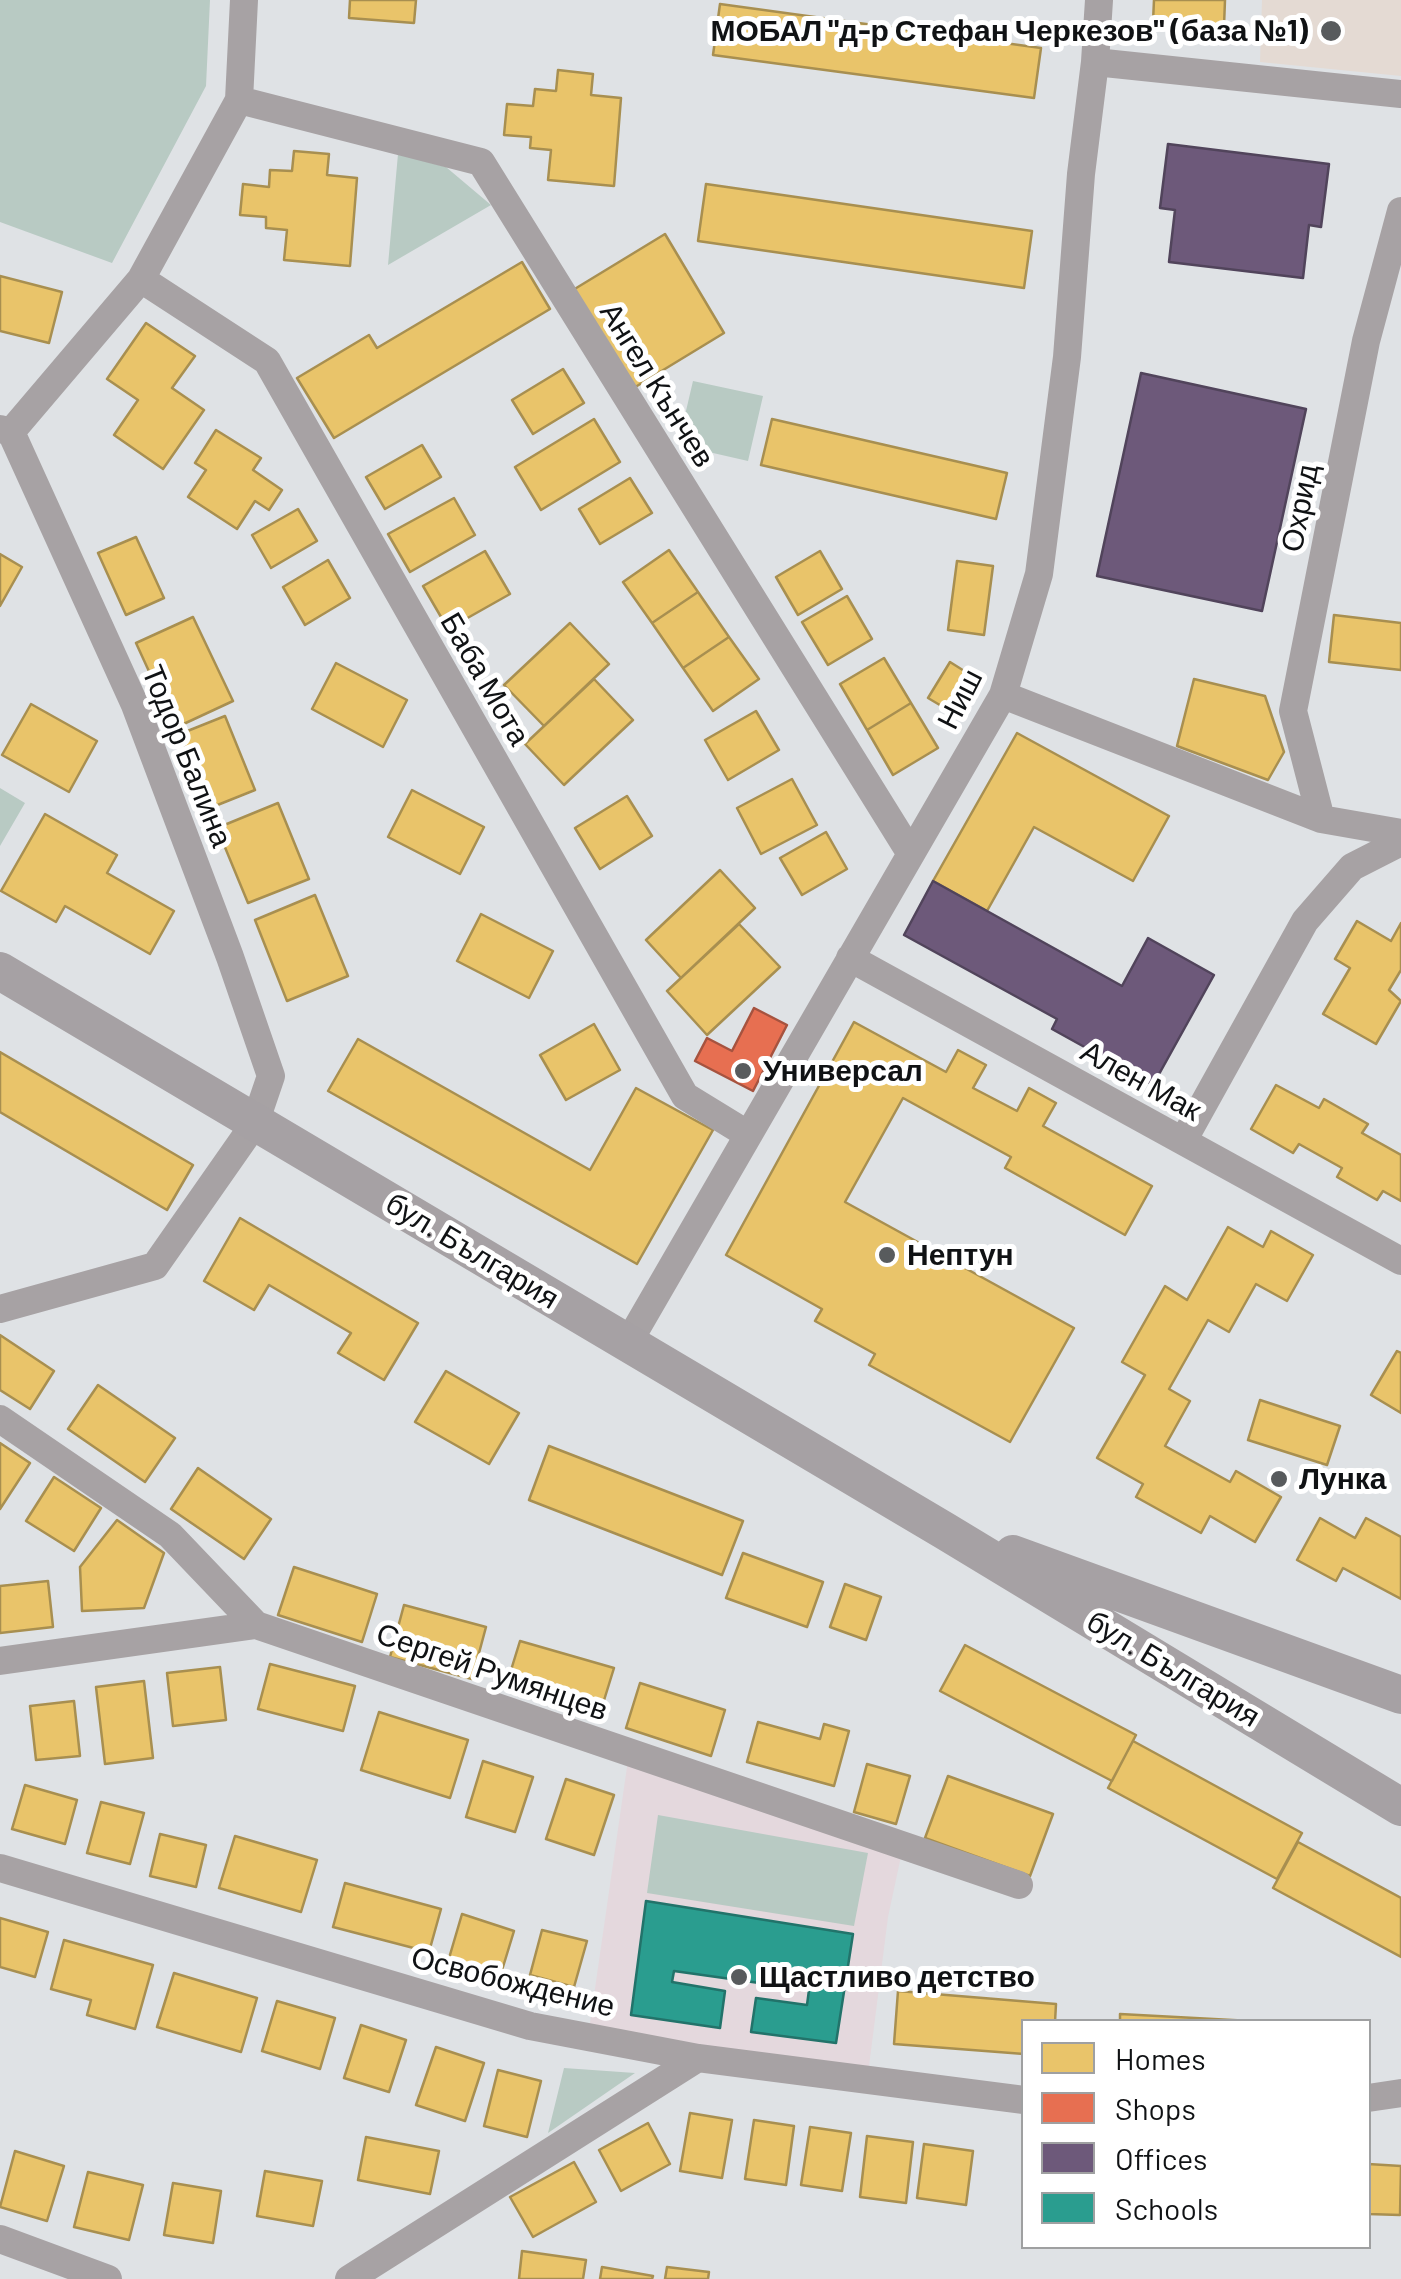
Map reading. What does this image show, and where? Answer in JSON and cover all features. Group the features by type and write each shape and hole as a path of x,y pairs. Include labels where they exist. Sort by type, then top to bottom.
{"main road":[{"name":"бул. България","path":"0,971 945,1531 1401,1807"},
{"name":"бул. България","path":"945,1531 1401,1696"}],"street":[{"path":"6,430 141,279 239,100 244,0"},
{"name":"Ниш","path":"628,1344 1002,695 1039,574 1066,357 1099,0"},
{"path":"1095,62 1401,94"},
{"name":"Ангел Кънчев","path":"239,100 481,162 911,854"},
{"name":"Охрид","path":"1321,819 1293,711 1366,340 1401,210"},
{"name":"Баба Мота","path":"141,279 267,361 686,1096 747,1134"},
{"name":"Тодор Балина","path":"0,1309 155,1266 254,1123 271,1076 134,705 6,430"},
{"path":"1002,695 1321,819 1401,834"},
{"path":"1182,1141 1304,921 1352,867 1401,842"},
{"name":"Ален Мак","path":"850,958 1401,1261"},
{"name":"Сергей Румянцев","path":"0,1419 170,1535 256,1625 1020,1886"},
{"path":"0,1662 256,1625"},
{"name":"Освобождение","path":"0,1868 530,2026 698,2058 1021,2100"},
{"path":"349,2279 698,2058"},
{"path":"1371,2097 1401,2092"},
{"path":"0,2240 108,2279"}],"shaded area":[{"path":"0,0 210,0 206,86 112,263 0,222"},
{"name":"МОБАЛ \"д-р Стефан Черкезов\" (база №1)","path":"1262,0 1401,0 1401,76 1260,62"},
{"path":"398,154 446,167 491,205 388,265"},
{"path":"693,381 763,396 748,461 678,445"},
{"path":"0,788 25,803 0,846"},
{"name":"Щастливо детство","path":"629,1753 903,1847 888,1917 867,2082 588,2037"},
{"path":"658,1815 868,1853 854,1926 647,1893"},
{"path":"564,2068 635,2073 548,2133"}],"building: Homes":[{"path":"350,0 416,0 414,23 349,18"},
{"path":"1154,0 1225,0 1224,26 1153,22"},
{"path":"720,4 1041,48 1034,98 713,55"},
{"path":"558,70 593,74 591,95 621,98 614,186 548,180 551,150 530,148 531,137 504,135 507,104 533,106 535,89 556,91"},
{"path":"294,151 329,154 327,175 357,178 350,266 284,260 287,230 266,228 266,217 240,215 243,184 269,187 270,170 292,171"},
{"path":"706,184 1032,231 1024,288 698,241"},
{"path":"665,234 724,333 632,389 573,290"},
{"path":"522,262 550,309 334,438 297,378 369,335 377,348"},
{"path":"0,276 62,292 49,343 0,331"},
{"path":"146,323 195,356 172,388 204,410 163,469 114,435 138,400 107,379"},
{"path":"563,369 584,403 533,434 512,400"},
{"path":"594,419 620,462 541,510 515,467"},
{"path":"772,419 1007,473 996,519 761,465"},
{"path":"216,430 261,458 253,470 282,490 269,510 255,501 237,529 188,497 206,470 195,463"},
{"path":"422,445 441,477 385,509 366,477"},
{"path":"630,478 652,513 600,544 579,509"},
{"path":"454,498 475,535 410,572 388,534"},
{"path":"298,509 317,541 271,568 252,535"},
{"path":"136,537 164,598 126,615 98,553"},
{"path":"669,550 698,592 652,623 623,582"},
{"path":"485,551 510,594 448,629 423,586"},
{"path":"820,551 842,589 798,615 776,577"},
{"path":"0,554 22,567 0,606"},
{"path":"328,560 350,598 305,625 283,587"},
{"path":"957,561 993,566 984,635 948,630"},
{"path":"698,592 729,637 683,668 652,623"},
{"path":"847,596 872,639 828,665 802,622"},
{"path":"1334,615 1401,623 1401,670 1329,662"},
{"path":"193,617 233,701 175,728 136,643"},
{"path":"570,623 609,664 544,726 504,685"},
{"path":"729,637 759,679 713,711 683,668"},
{"path":"884,658 911,703 867,730 840,684"},
{"path":"950,662 977,679 955,714 928,698"},
{"path":"336,663 407,700 383,747 312,709"},
{"path":"594,679 633,720 564,785 525,744"},
{"path":"1194,679 1265,696 1284,752 1268,780 1177,746"},
{"path":"911,703 938,748 893,775 867,730"},
{"path":"31,704 97,741 69,792 2,755"},
{"path":"756,711 779,750 728,780 705,740"},
{"path":"225,716 255,790 210,808 180,734"},
{"path":"1017,733 1169,816 1133,881 1034,827 987,911 933,881"},
{"path":"792,779 817,825 761,854 737,808"},
{"path":"412,790 484,827 460,874 388,837"},
{"path":"627,796 652,836 600,869 575,828"},
{"path":"278,803 309,879 248,903 217,828"},
{"path":"45,814 117,855 107,873 174,911 150,954 65,906 56,922 1,891"},
{"path":"826,832 847,869 802,895 780,858"},
{"path":"720,870 755,908 681,978 646,940"},
{"path":"315,895 348,976 287,1001 255,920"},
{"path":"481,914 553,951 529,998 457,961"},
{"path":"1357,921 1391,941 1401,923 1401,970 1389,990 1401,1001 1376,1044 1323,1014 1350,968 1335,959"},
{"path":"739,924 780,967 707,1035 667,991"},
{"path":"854,1022 946,1072 958,1050 986,1065 973,1088 1017,1111 1029,1088 1056,1103 1043,1126 1152,1186 1125,1235 1005,1168 1011,1157 903,1098 845,1202 1074,1328 1010,1442 869,1365 875,1354 815,1321 822,1309 726,1255"},
{"path":"594,1024 620,1070 566,1100 540,1055"},
{"path":"358,1039 590,1170 636,1088 713,1130 637,1264 328,1091"},
{"path":"0,1052 193,1165 167,1210 0,1112"},
{"path":"1276,1085 1319,1108 1324,1099 1368,1124 1362,1133 1401,1155 1401,1201 1383,1191 1377,1200 1337,1177 1342,1168 1299,1144 1293,1153 1251,1129"},
{"path":"240,1218 418,1323 384,1380 338,1353 351,1333 269,1285 254,1310 204,1281"},
{"path":"1228,1227 1263,1247 1271,1231 1313,1255 1287,1301 1256,1284 1229,1332 1208,1320 1169,1389 1190,1401 1165,1446 1230,1482 1236,1471 1281,1497 1255,1542 1210,1516 1201,1533 1136,1497 1143,1484 1097,1458 1145,1375 1122,1362 1165,1286 1187,1300"},
{"path":"0,1335 54,1371 30,1409 0,1390"},
{"path":"1397,1351 1401,1353 1401,1413 1371,1395"},
{"path":"446,1371 519,1413 489,1464 415,1422"},
{"path":"98,1385 175,1438 145,1482 68,1429"},
{"path":"1260,1400 1340,1426 1327,1465 1248,1440"},
{"path":"0,1443 30,1463 0,1509"},
{"path":"549,1446 743,1521 722,1575 529,1500"},
{"path":"198,1468 271,1519 244,1559 171,1509"},
{"path":"54,1477 101,1508 74,1551 26,1521"},
{"path":"1320,1518 1355,1538 1366,1518 1401,1537 1401,1599 1343,1568 1336,1581 1297,1560"},
{"path":"117,1520 164,1553 144,1608 82,1611 80,1567"},
{"path":"743,1553 823,1582 807,1627 726,1598"},
{"path":"294,1567 377,1594 362,1642 278,1615"},
{"path":"48,1581 53,1627 0,1633 0,1586"},
{"path":"845,1584 881,1597 866,1640 830,1627"},
{"path":"404,1605 486,1627 472,1679 390,1657"},
{"path":"520,1641 614,1668 601,1710 507,1683"},
{"path":"965,1645 1136,1735 1112,1781 940,1691"},
{"path":"270,1664 355,1686 343,1731 258,1709"},
{"path":"220,1667 226,1720 173,1726 167,1673"},
{"path":"144,1681 153,1758 105,1764 96,1687"},
{"path":"640,1683 725,1710 711,1756 626,1728"},
{"path":"74,1701 80,1756 36,1760 30,1706"},
{"path":"379,1712 468,1740 450,1798 361,1770"},
{"path":"758,1722 820,1739 824,1724 849,1731 834,1786 747,1762"},
{"path":"1133,1741 1302,1833 1277,1879 1108,1788"},
{"path":"483,1761 533,1777 515,1832 466,1817"},
{"path":"867,1764 910,1776 896,1824 854,1812"},
{"path":"948,1776 1053,1814 1030,1876 925,1838"},
{"path":"566,1779 614,1795 594,1855 546,1839"},
{"path":"25,1785 77,1800 65,1844 12,1829"},
{"path":"101,1802 144,1813 130,1864 87,1853"},
{"path":"160,1834 206,1845 196,1887 150,1876"},
{"path":"235,1836 317,1860 301,1912 219,1888"},
{"path":"1298,1842 1401,1898 1401,1957 1273,1888"},
{"path":"345,1883 441,1909 429,1952 333,1927"},
{"path":"462,1914 514,1931 499,1980 447,1965"},
{"path":"0,1918 48,1932 35,1977 0,1967"},
{"path":"542,1930 587,1941 574,1987 530,1975"},
{"path":"64,1940 153,1965 135,2029 87,2015 91,2000 51,1989"},
{"path":"174,1973 257,1998 241,2052 157,2027"},
{"path":"898,1991 1056,2004 1055,2019 1021,2019 1021,2054 894,2044"},
{"path":"277,2001 335,2018 320,2069 262,2051"},
{"path":"1120,2014 1214,2019 1120,2019"},
{"path":"361,2025 406,2040 389,2092 344,2078"},
{"path":"436,2047 484,2063 465,2121 416,2105"},
{"path":"498,2070 541,2081 527,2137 484,2126"},
{"path":"690,2113 732,2120 722,2178 680,2171"},
{"path":"754,2120 794,2126 786,2185 745,2179"},
{"path":"648,2123 670,2164 621,2191 599,2150"},
{"path":"810,2127 851,2133 842,2191 801,2185"},
{"path":"867,2136 913,2142 906,2203 860,2197"},
{"path":"366,2137 439,2151 430,2194 358,2180"},
{"path":"924,2144 973,2151 966,2205 917,2198"},
{"path":"15,2151 64,2166 47,2221 0,2207"},
{"path":"574,2162 596,2202 533,2237 510,2197"},
{"path":"1371,2164 1401,2166 1400,2215 1371,2214"},
{"path":"265,2171 322,2181 313,2226 257,2216"},
{"path":"88,2172 143,2185 129,2240 74,2227"},
{"path":"173,2183 221,2191 213,2243 164,2235"},
{"path":"522,2251 586,2260 583,2279 519,2279"},
{"path":"602,2267 653,2276 600,2279"},
{"path":"667,2267 709,2272 708,2279 665,2279"}],"building: Shops":[{"path":"754,1008 787,1025 753,1091 695,1061 707,1038 732,1051"}],"building: Offices":[{"path":"1168,144 1329,164 1321,227 1309,225 1303,278 1169,262 1175,210 1160,208"},
{"path":"1141,373 1306,409 1262,611 1097,576"},
{"path":"933,881 1122,986 1148,938 1214,975 1153,1085 1052,1029 1057,1019 904,935"}],"building: Schools":[{"path":"646,1901 853,1934 836,2043 751,2032 756,1998 807,2005 809,1990 674,1971 672,1982 725,1991 720,2028 631,2015"}],"place":[{"name":"МОБАЛ \"д-р Стефан Черкезов\" (база №1)","path":"1331,31"},
{"name":"Универсал","path":"743,1071"},
{"name":"Нептун","path":"887,1255"},
{"name":"Лунка","path":"1279,1479"},
{"name":"Щастливо детство","path":"739,1977"}]}
